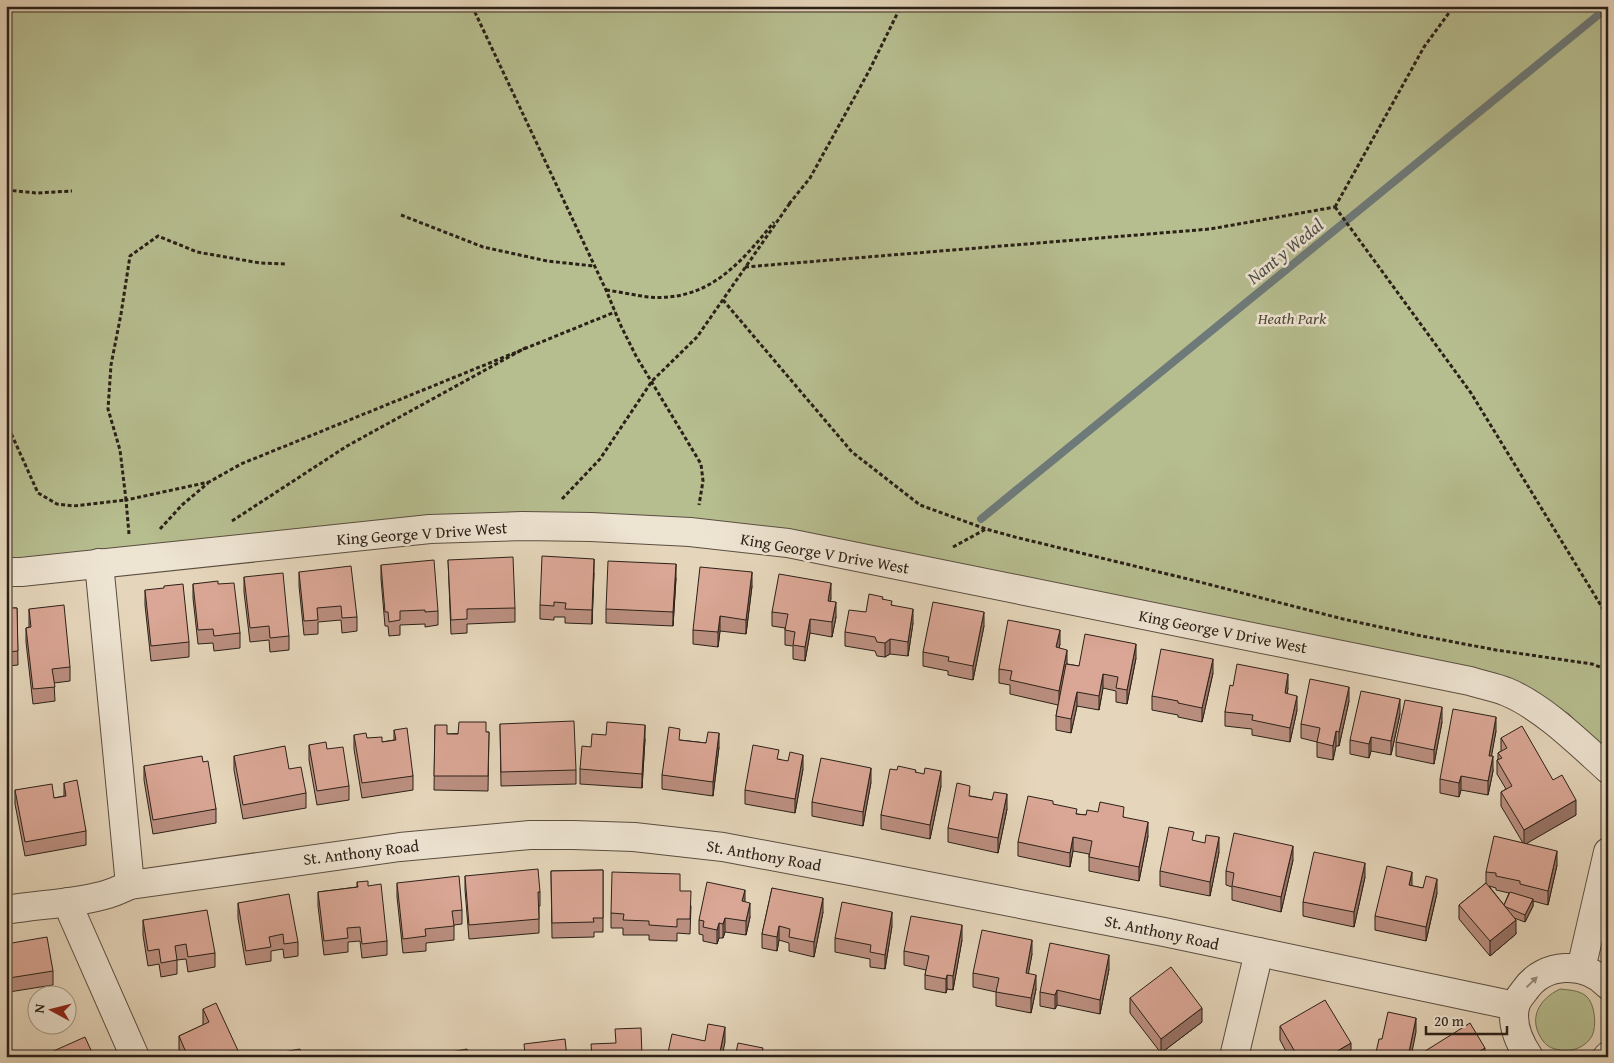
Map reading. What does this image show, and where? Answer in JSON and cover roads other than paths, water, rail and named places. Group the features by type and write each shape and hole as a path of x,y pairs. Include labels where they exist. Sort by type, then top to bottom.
{"street":[{"name":"King George V Drive West","path":"6,572 21,572 430,529 522,526 591,527 690,532 788,542 1470,681 1506,692 1523,700 1548,718 1608,769"},
{"path":"99,563 130,884"},
{"name":"St. Anthony Road","path":"6,910 68,902 107,894 130,884 400,847 530,835 634,837 722,847 847,870 1259,952 1515,1006"},
{"path":"1581,969 1608,852"},
{"path":"68,902 135,1057"},
{"path":"1234,1057 1259,952"},
{"path":"1530,1057 1520,1044 1515,1027 1515,1006 1530,983 1542,973 1557,968 1588,971 1608,985"}],"waterway":[{"name":"Nant y Wedal","path":"981,519 1608,7"}],"park label":[{"name":"Heath Park","path":"1292,318"}]}
